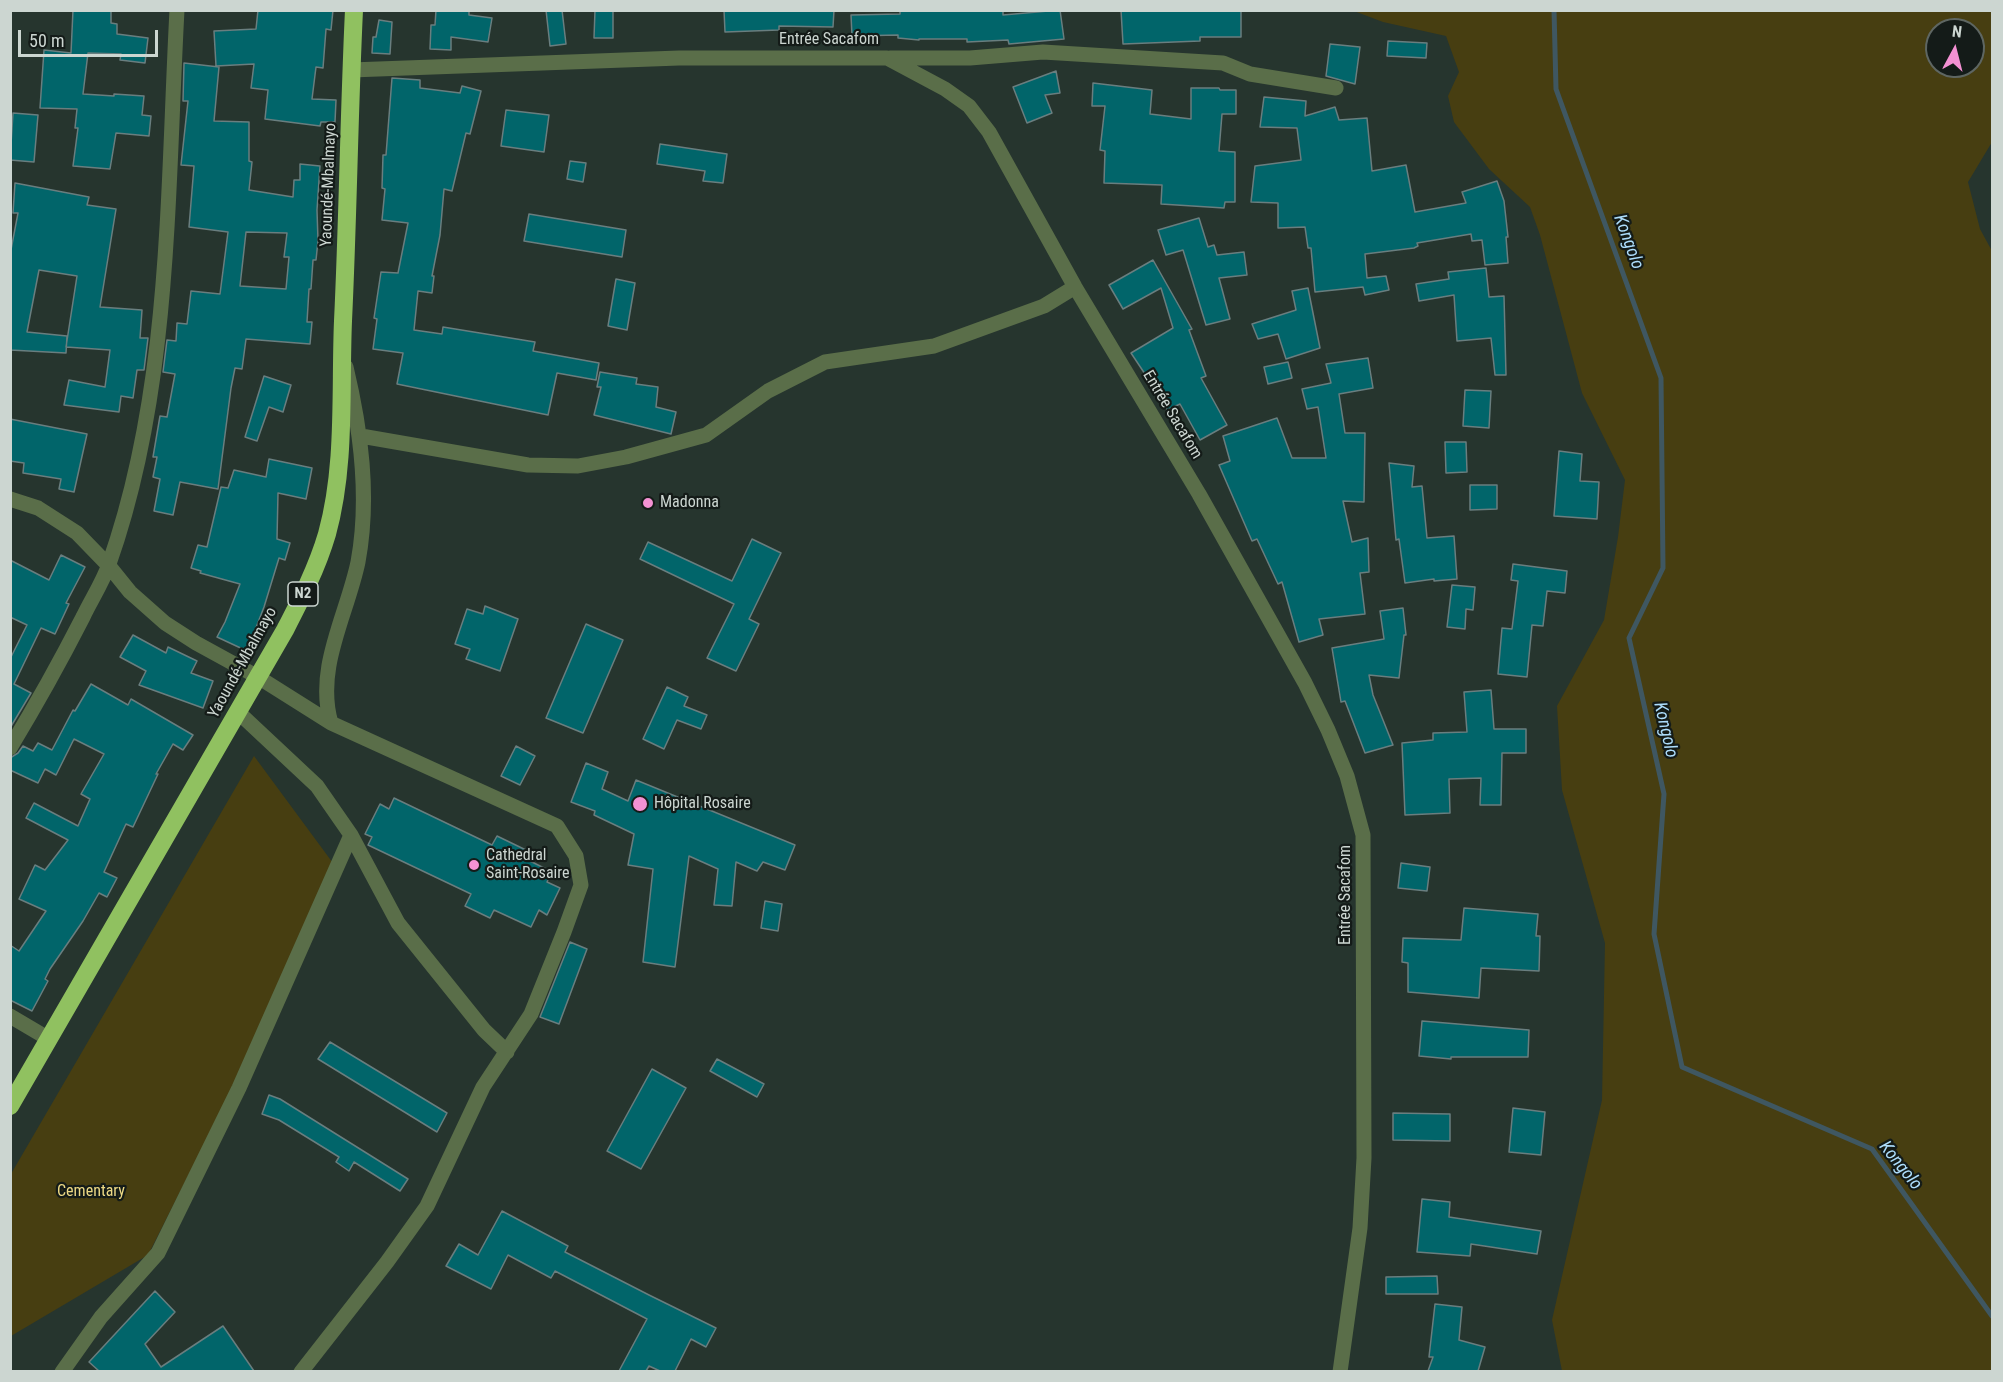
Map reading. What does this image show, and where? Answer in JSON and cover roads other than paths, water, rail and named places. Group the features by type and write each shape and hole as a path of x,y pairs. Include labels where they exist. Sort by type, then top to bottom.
{"highway":[{"name":"Yaoundé-Mbalmayo","path":"10,1106 258,677 308,586 327,533 336,481 341,431 354,10"}],"street":[{"path":"10,748 46,688 109,566 141,454 159,319 170,174 177,10"},
{"path":"887,58 970,58 1043,52 1223,63 1250,74 1336,88"},
{"name":"Entrée Sacafom","path":"351,70 679,58 887,58 945,89 969,106 989,132 1075,287 1198,494 1305,683 1347,776 1363,836 1364,1158 1360,1228 1340,1371"},
{"path":"361,436 528,465 578,466 616,459 706,435 768,392 825,362 934,346 1044,306 1075,287"},
{"path":"331,723 326,707 330,656 357,563 363,511 361,436 342,347"},
{"path":"10,499 38,508 76,533 109,566 130,592 165,623 196,643 258,677 331,723 557,826 576,856 581,885 531,1014 483,1087 427,1206 381,1271 301,1371"},
{"path":"238,712 317,786 351,835 398,923 484,1030 507,1052"},
{"path":"62,1371 100,1317 158,1253 239,1088 351,835"},
{"path":"10,1016 49,1039"}],"waterway":[{"name":"Kongolo","path":"1554,10 1556,89 1661,378 1663,568 1629,638 1664,794 1654,934 1682,1067 1872,1149 1992,1316"}],"place":[{"name":"Madonna","path":"648,503"},
{"name":"Hôpital Rosaire","path":"640,804"},
{"name":"Cathedral Saint-Rosaire","path":"474,865"}],"park label":[{"name":"Cementary","path":"91,1192"}]}
